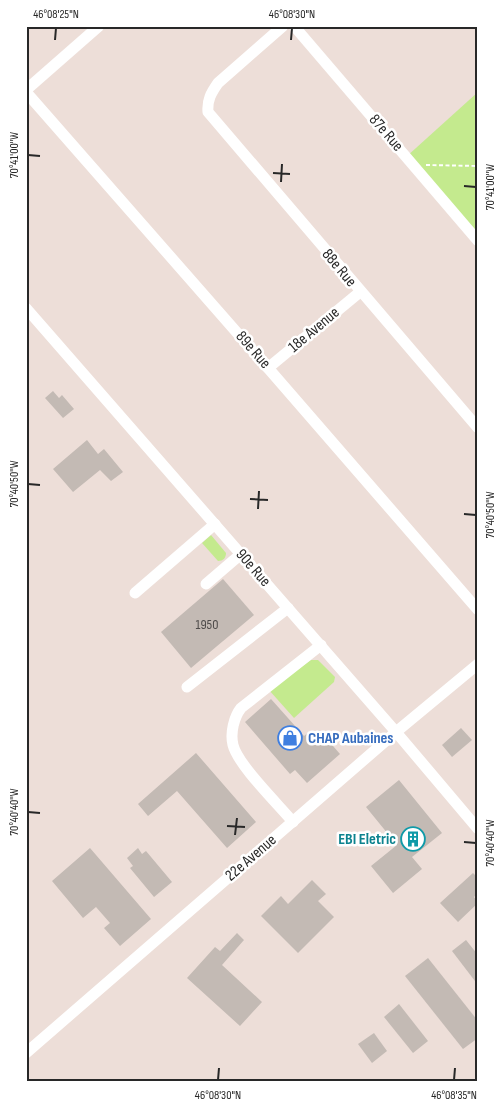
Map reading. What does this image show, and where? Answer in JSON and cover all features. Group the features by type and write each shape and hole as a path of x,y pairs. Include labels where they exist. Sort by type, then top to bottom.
{"street":[{"path":"26,91 99,26"},
{"name":"88e Rue","path":"283,26 218,83 211,94 208,112 478,428"},
{"name":"87e Rue","path":"294,26 478,241"},
{"name":"89e Rue","path":"26,91 478,610"},
{"name":"18e Avenue","path":"268,368 360,292"},
{"name":"90e Rue","path":"26,308 321,645 478,829"},
{"path":"135,592 215,524"},
{"path":"206,584 241,554"},
{"path":"187,687 288,608"},
{"path":"293,822 238,759 232,743 235,716 241,708 321,645"},
{"name":"22e Avenue","path":"26,1053 396,732 478,664"}],"path":[{"path":"413,166 432,164 478,166"}],"green space":[{"path":"478,92 478,241 406,157"},
{"path":"211,535 226,553 225,558 218,561 202,543"},
{"path":"311,660 318,660 335,677 334,682 294,718 269,690"}],"building":[{"path":"53,391 59,398 62,395 74,409 63,418 45,398"},
{"path":"87,440 98,454 104,449 123,472 111,481 100,470 73,492 53,469"},
{"path":"223,579 254,615 191,668 161,632"},
{"path":"271,699 304,736 310,731 313,735 319,730 340,754 307,783 295,770 290,774 245,722"},
{"path":"461,728 472,740 452,757 442,745"},
{"path":"196,753 256,822 227,848 177,791 148,816 138,804"},
{"name":"EBI Eletric","path":"399,780 442,833 412,857 422,869 393,893 371,866 397,845 366,807"},
{"path":"90,848 151,919 120,946 104,928 110,923 96,907 83,918 52,881"},
{"path":"138,848 142,854 146,851 172,882 154,897 130,868 133,866 127,858"},
{"path":"473,873 478,878 478,893 474,897 478,903 458,922 440,903"},
{"path":"312,880 326,894 318,901 334,917 298,953 261,916 281,896 288,904"},
{"path":"237,933 244,940 222,965 262,1002 240,1026 187,978 215,947 220,951"},
{"path":"466,940 478,955 478,985 452,951"},
{"path":"428,958 478,1021 478,1038 463,1049 405,976"},
{"path":"399,1004 428,1041 413,1053 384,1017"},
{"path":"374,1033 387,1051 372,1063 358,1044"}],"place":[{"name":"CHAP Aubaines","path":"290,738"},
{"name":"EBI Eletric","path":"413,839"}]}
